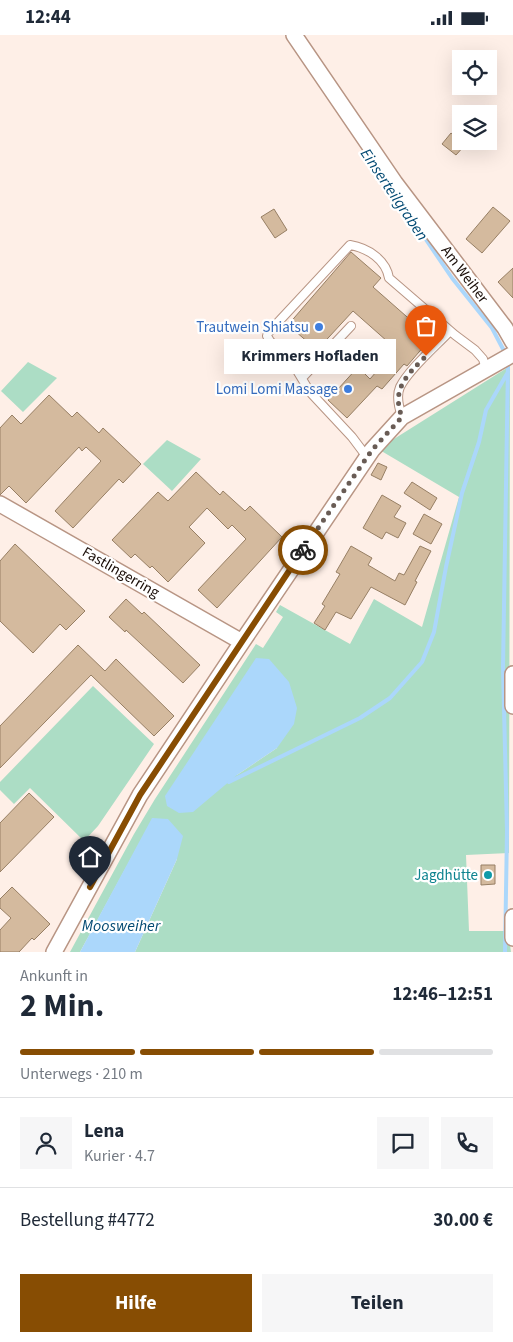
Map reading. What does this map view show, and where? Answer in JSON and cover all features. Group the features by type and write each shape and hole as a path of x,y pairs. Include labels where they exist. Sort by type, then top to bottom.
{"street":[{"name":"Am Weiher","path":"294,35 395,183 499,320 513,342"},
{"path":"54,952 140,795 367,457 402,417 513,354"},
{"name":"Fastlingerring","path":"0,504 242,641"},
{"path":"513,674 513,706"},
{"path":"513,917 513,938"}],"lane":[{"path":"367,457 352,437 310,392 293,364 267,336 350,245 369,251 379,259 389,278 475,350 483,359 486,369"},
{"path":"302,378 351,326"},
{"path":"402,417 398,406 400,388 414,369 450,331"}],"green space":[{"path":"28,362 57,378 23,412 1,391"},
{"path":"510,366 509,853 466,855 469,931 508,931 511,952 135,952 177,859 153,818 80,952 70,952 155,799 256,644 263,648 283,617 276,612 280,605 350,644 374,599 422,627 459,497 378,449","holes":["269,659 277,748 237,775"]},
{"path":"167,440 201,459 172,491 143,464"},
{"path":"93,686 154,744 98,826 84,841 30,788 14,804 0,790 0,782"}],"water":[{"path":"256,658 269,659 289,682 297,708 294,724 277,748 237,775 193,812 179,813 167,806 165,796"},
{"name":"Moosweiher","path":"152,818 168,819 183,836 177,859 135,952 80,952"}],"building":[{"path":"451,133 452,150 460,150 456,155 442,144"},
{"path":"493,207 510,221 482,253 466,239"},
{"path":"274,209 287,230 275,238 261,217"},
{"path":"351,252 381,278 373,287 431,338 407,366 404,364 382,389 377,386 347,418 328,400 358,367 370,379 396,349 353,311 317,350 288,325"},
{"path":"513,268 513,298 498,282"},
{"path":"49,395 72,417 77,412 99,433 103,428 141,464 123,483 119,479 73,528 55,511 101,461 86,447 82,451 79,447 26,503 9,486 0,495 0,428 12,415 21,424"},
{"path":"378,463 387,467 381,480 371,475"},
{"path":"196,472 220,495 223,491 245,511 250,506 282,537 217,608 198,590 246,539 232,525 228,529 207,508 189,527 205,543 168,582 152,566 150,568 135,554 131,558 112,540 158,492 168,501"},
{"path":"412,482 437,498 430,510 404,493"},
{"path":"382,495 401,506 394,517 406,523 398,538 386,532 382,539 363,528"},
{"path":"424,514 442,524 431,544 413,534"},
{"path":"15,544 85,611 66,630 60,624 33,653 0,621 0,561"},
{"path":"351,546 372,558 368,565 395,581 399,573 404,575 420,546 431,551 405,605 371,587 351,619 336,612 325,630 314,623 325,606 322,604 340,574 336,572"},
{"path":"126,599 142,614 144,612 200,665 183,683 126,630 125,632 109,617"},
{"path":"78,645 105,671 116,659 174,716 154,736 91,675 0,768 0,726"},
{"path":"29,793 54,817 0,872 0,823"},
{"name":"Jagdhütte","path":"481,865 495,865 495,884 481,885"},
{"path":"12,887 50,924 34,940 32,938 19,952 0,952 0,930 11,918 0,908 0,899"}],"waterway":[{"name":"Einserteilgraben","path":"406,210 452,278 492,328 504,351"},
{"name":"Einserteilgraben","path":"505,952 507,831 503,667 508,364"},
{"path":"229,782 360,718 390,698 422,662 434,632 462,493 479,442 486,410 508,372"}],"way so far":[{"path":"303,550 372,450 402,417 398,406 400,388 426,356"}],"place":[{"name":"Trautwein Shiatsu","path":"319,327"},
{"name":"Krimmers Hofladen","path":"426,356"},
{"name":"Lomi Lomi Massage","path":"348,389"},
{"name":"Jagdhütte","path":"488,875"}],"route":[{"path":"90,887 140,795 303,550"}]}
